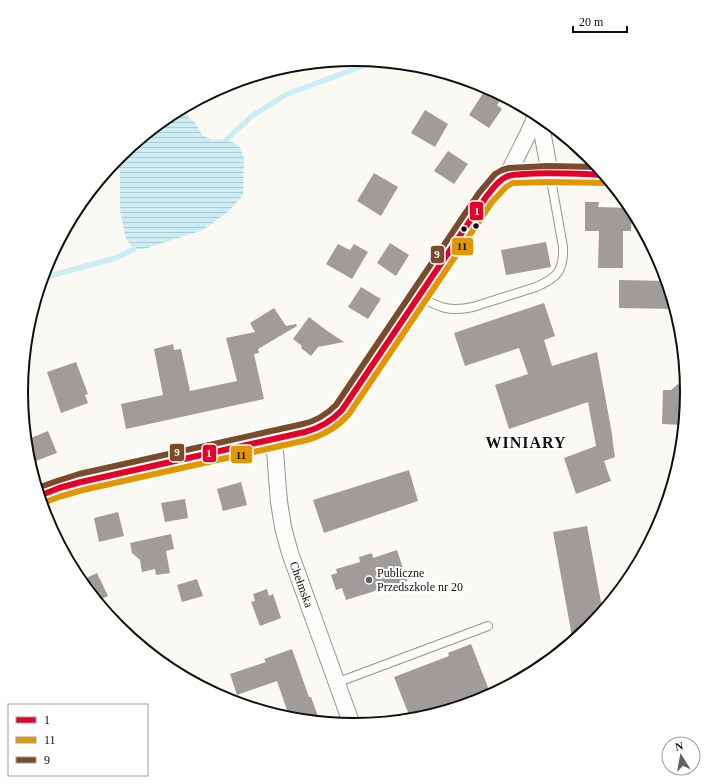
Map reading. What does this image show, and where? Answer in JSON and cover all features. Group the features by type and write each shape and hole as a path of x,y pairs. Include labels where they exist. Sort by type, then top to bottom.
{"street":[{"path":"44,494 60,488 148,466 318,428 335,418 420,296 486,197 492,189 507,176 534,120"},
{"path":"541,124 550,174"},
{"path":"507,176 550,174 598,175"},
{"name":"Chełmska","path":"274,439 279,502 283,527 290,553 349,718"}],"lane":[{"path":"420,296 435,305 444,308 454,310 464,309 536,288 553,278 559,271 562,263 563,252 550,174"},
{"path":"336,683 488,626"}],"water":[{"path":"185,114 196,124 202,135 212,140 227,139 239,146 244,158 243,195 230,210 203,230 144,249 134,249 126,239 120,212 119,166 139,147 156,133"}],"building":[{"path":"484,92 501,100 497,105 502,109 489,128 469,115"},
{"path":"425,110 448,124 435,147 411,133"},
{"path":"448,151 468,164 454,184 434,171"},
{"path":"374,173 398,187 381,216 357,201"},
{"path":"585,202 599,202 598,207 624,208 631,220 631,231 623,231 623,268 598,268 599,231 585,231"},
{"path":"546,242 551,267 506,275 501,250"},
{"path":"390,243 409,255 396,276 377,263"},
{"path":"338,244 350,250 354,244 368,252 352,279 326,264"},
{"path":"619,280 662,281 670,309 619,308"},
{"path":"361,287 381,299 368,319 348,307"},
{"path":"544,303 555,336 544,340 552,366 597,352 612,434 615,457 604,461 611,481 576,494 564,458 596,446 588,402 509,429 495,385 528,374 519,348 465,366 454,333"},
{"path":"274,308 286,326 296,324 297,326 258,349 259,353 254,354 264,399 126,429 121,404 163,395 154,349 173,344 174,350 181,349 190,391 237,381 226,338 255,332 250,323"},
{"path":"309,317 344,342 318,347 311,356 293,339"},
{"path":"76,362 88,394 85,395 88,403 61,413 47,372"},
{"path":"678,384 681,387 679,425 662,424 663,390 671,390"},
{"path":"48,431 57,453 35,461 31,438"},
{"path":"409,470 418,501 324,533 313,500"},
{"path":"241,482 247,505 223,511 217,489"},
{"path":"185,499 188,518 165,522 161,503"},
{"path":"118,512 124,536 99,542 94,518"},
{"path":"587,526 602,605 572,635 553,532"},
{"path":"171,534 174,549 166,551 170,573 156,575 155,569 142,572 140,560 132,553 130,543"},
{"name":"Publiczne Przedszkole nr 20","path":"397,550 407,581 346,600 342,588 336,590 331,575 337,573 336,569 360,562 359,557 372,553 373,558"},
{"path":"97,573 108,596 102,599 86,578"},
{"path":"197,579 203,596 182,602 177,585"},
{"path":"267,589 269,596 273,594 281,618 260,626 251,602 255,601 253,594"},
{"path":"471,644 489,690 459,701 409,714 394,677 449,656 448,653"},
{"path":"292,649 309,697 311,697 318,717 287,711 277,681 237,695 230,674 266,662 264,659"}],"waterway":[{"path":"227,139 252,116 285,95 363,66"},
{"path":"49,276 116,258 134,249"}],"transit line":[{"name":"9","path":"42,486 79,474 303,424 321,417 336,405 479,193 495,174 509,168 547,166 590,167"},
{"name":"1","path":"44,494 81,482 305,432 316,429 325,424 342,410 486,197 500,181 510,175 534,173 598,175"},
{"name":"11","path":"47,501 83,490 307,440 330,430 349,414 492,202 506,187 513,183 605,183"}],"place":[{"name":"Publiczne Przedszkole nr 20","path":"369,580"}],"district":[{"name":"WINIARY","path":"526,442"}]}
